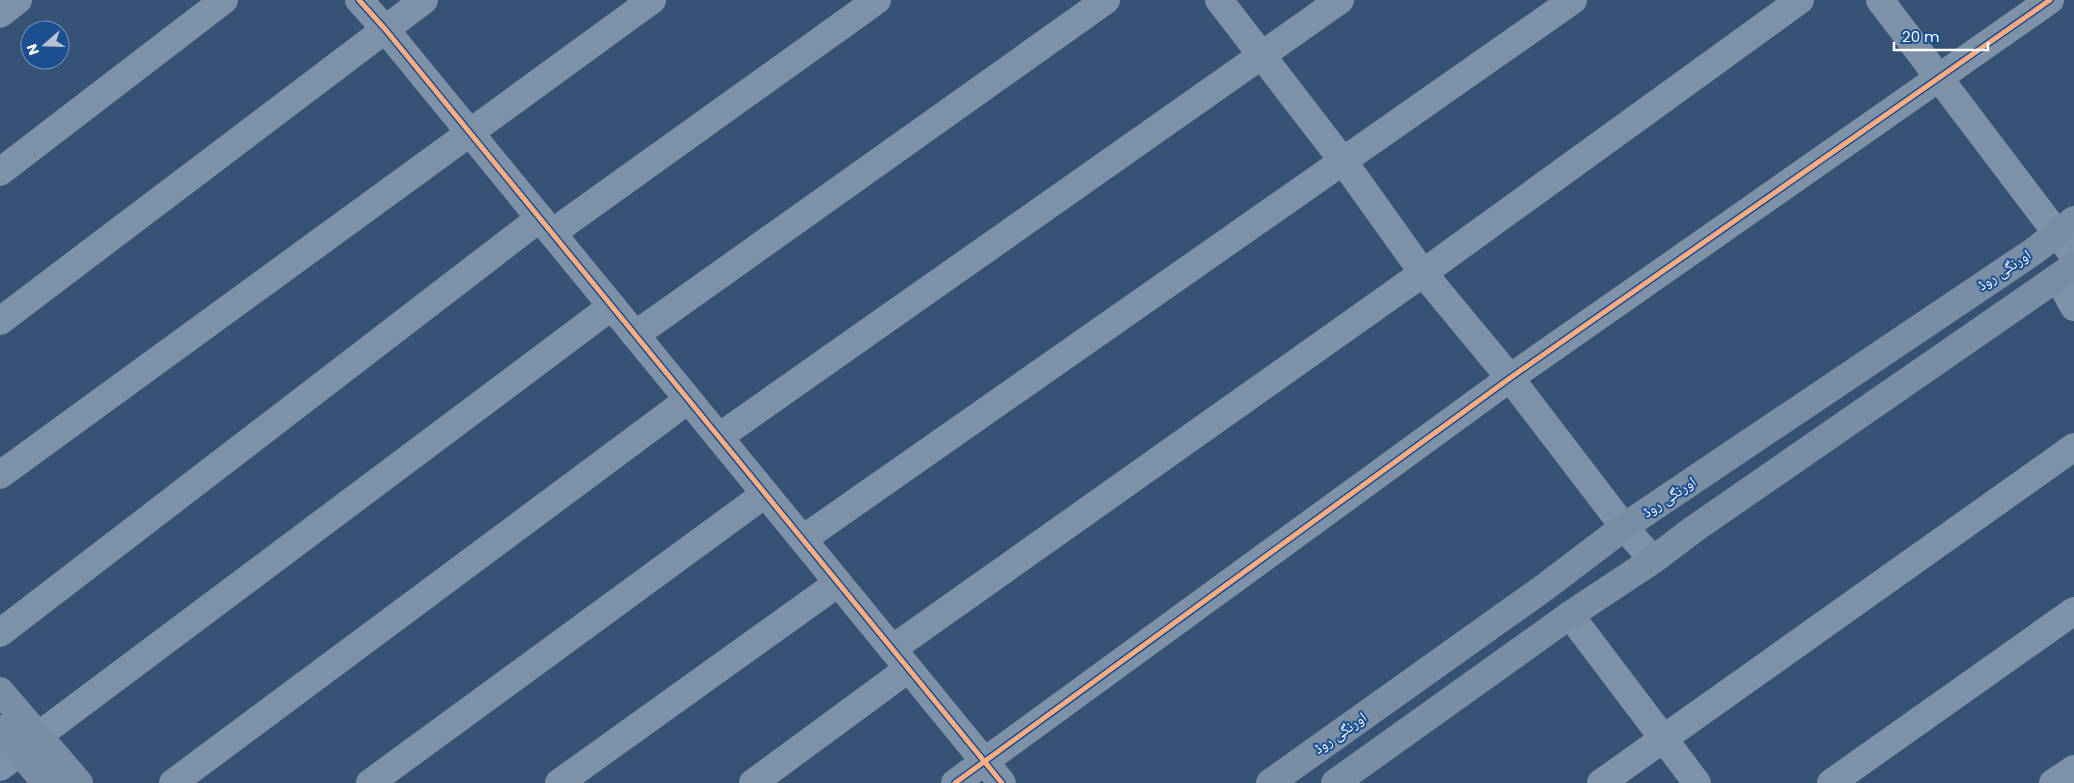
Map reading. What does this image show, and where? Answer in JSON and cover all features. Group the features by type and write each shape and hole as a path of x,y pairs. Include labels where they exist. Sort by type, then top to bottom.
{"main road":[{"name":"اورنگی روڈ","path":"1270,783 1545,587 1624,527 2034,251 2065,226"},
{"path":"1335,783 1570,614 1652,560 2066,272"},
{"path":"0,691 19,751 79,783"},
{"path":"0,729 46,783"}],"street":[{"path":"0,172 224,0"},
{"path":"359,0 470,132 1002,783"},
{"path":"0,320 424,0"},
{"path":"0,475 652,0"},
{"path":"0,633 546,226 877,0"},
{"path":"635,335 1106,0"},
{"path":"1219,0 1263,55 1343,162 1423,273 1510,378 1624,527 1652,560"},
{"path":"719,437 1340,0"},
{"path":"802,539 1572,0"},
{"path":"754,783 900,659 1423,273 1800,0"},
{"path":"1880,0 1939,79 2065,226 2074,256"},
{"path":"955,783 1510,378 2050,0"},
{"path":"2066,272 2074,307"},
{"path":"19,751 612,306"},
{"path":"172,783 688,400"},
{"path":"1601,783 2074,447"},
{"path":"370,783 765,494"},
{"path":"559,783 838,583"},
{"path":"1831,783 2074,611"},
{"path":"1570,614 1697,783"},
{"path":"2053,783 2074,769"}],"cycle path":[{"path":"359,0 385,29 1002,783"},
{"path":"955,783 1510,378 2050,0"}]}
